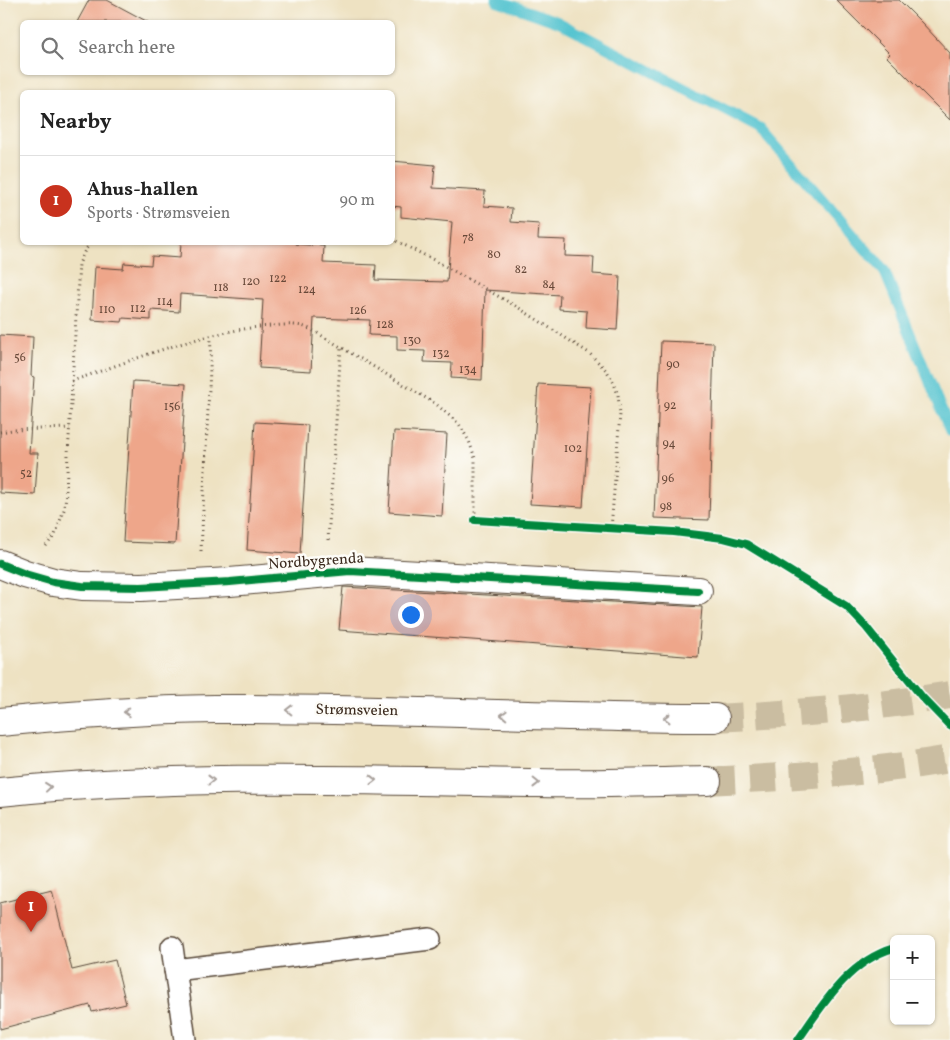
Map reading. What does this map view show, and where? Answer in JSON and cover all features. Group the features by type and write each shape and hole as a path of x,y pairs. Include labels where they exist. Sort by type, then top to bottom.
{"main road":[{"name":"Nordbygrenda","path":"0,564 53,582 82,586 201,584 350,571 698,592"},
{"name":"Strømsveien","path":"0,722 125,712 215,709 621,718 715,718"},
{"path":"0,792 69,785 211,780 446,780 537,783 707,781"}],"lane":[{"path":"175,970 430,939"},
{"path":"172,946 185,1040"}],"path":[{"path":"395,240 436,261 519,308 589,353 607,370 618,395 620,414 611,529"},
{"path":"25,574 55,535 65,507 79,264 89,245"},
{"path":"72,381 210,336 253,327 302,326 319,334 436,404 459,424 469,441 475,458 475,520 484,520"},
{"path":"201,584 200,568 210,336"},
{"path":"328,573 327,558 341,347"},
{"path":"0,432 70,428"},
{"path":"601,528 620,529"}],"building":[{"path":"89,0 107,0 144,20 78,20"},
{"path":"836,0 899,0 922,23 950,53 950,120 887,57 890,54"},
{"path":"395,161 435,165 433,188 485,191 484,206 512,208 511,222 539,224 538,239 566,240 565,256 594,257 593,274 620,276 617,330 586,328 587,311 559,309 560,295 485,290 482,380 451,378 452,363 424,362 425,351 397,350 397,336 369,335 370,320 314,318 311,371 259,368 263,300 180,294 179,312 151,310 151,320 123,318 122,322 92,320 95,267 123,269 124,263 151,265 152,256 180,258 181,245 324,246 323,263 376,265 375,280 447,282 452,222 401,217 401,207 395,206"},
{"path":"0,335 33,337 31,376 34,377 29,453 38,453 35,495 0,493"},
{"path":"661,341 714,343 709,520 654,518"},
{"path":"133,381 186,384 175,544 123,542"},
{"path":"538,384 591,387 583,507 530,504"},
{"path":"255,422 308,425 300,554 247,550"},
{"path":"394,431 447,434 442,516 389,512"},
{"path":"343,587 702,607 698,657 339,630"},
{"path":"52,890 72,970 115,960 126,1004 92,1012 90,1005 0,1029 0,903"}],"waterway":[{"path":"496,0 558,22 760,128 884,270 950,431"}],"tunnel":[{"path":"715,718 833,710 950,695"},
{"path":"707,781 859,771 950,759"}],"cycle path":[{"path":"475,520 674,532 723,538 746,544 846,606 866,627 922,697 950,726"},
{"path":"0,564 53,582 82,586 141,587 230,582 350,571 698,591"},
{"path":"798,1040 827,998 850,973 878,954 890,950"}],"place":[{"name":"Ahus-hallen","path":"31,932"}]}
